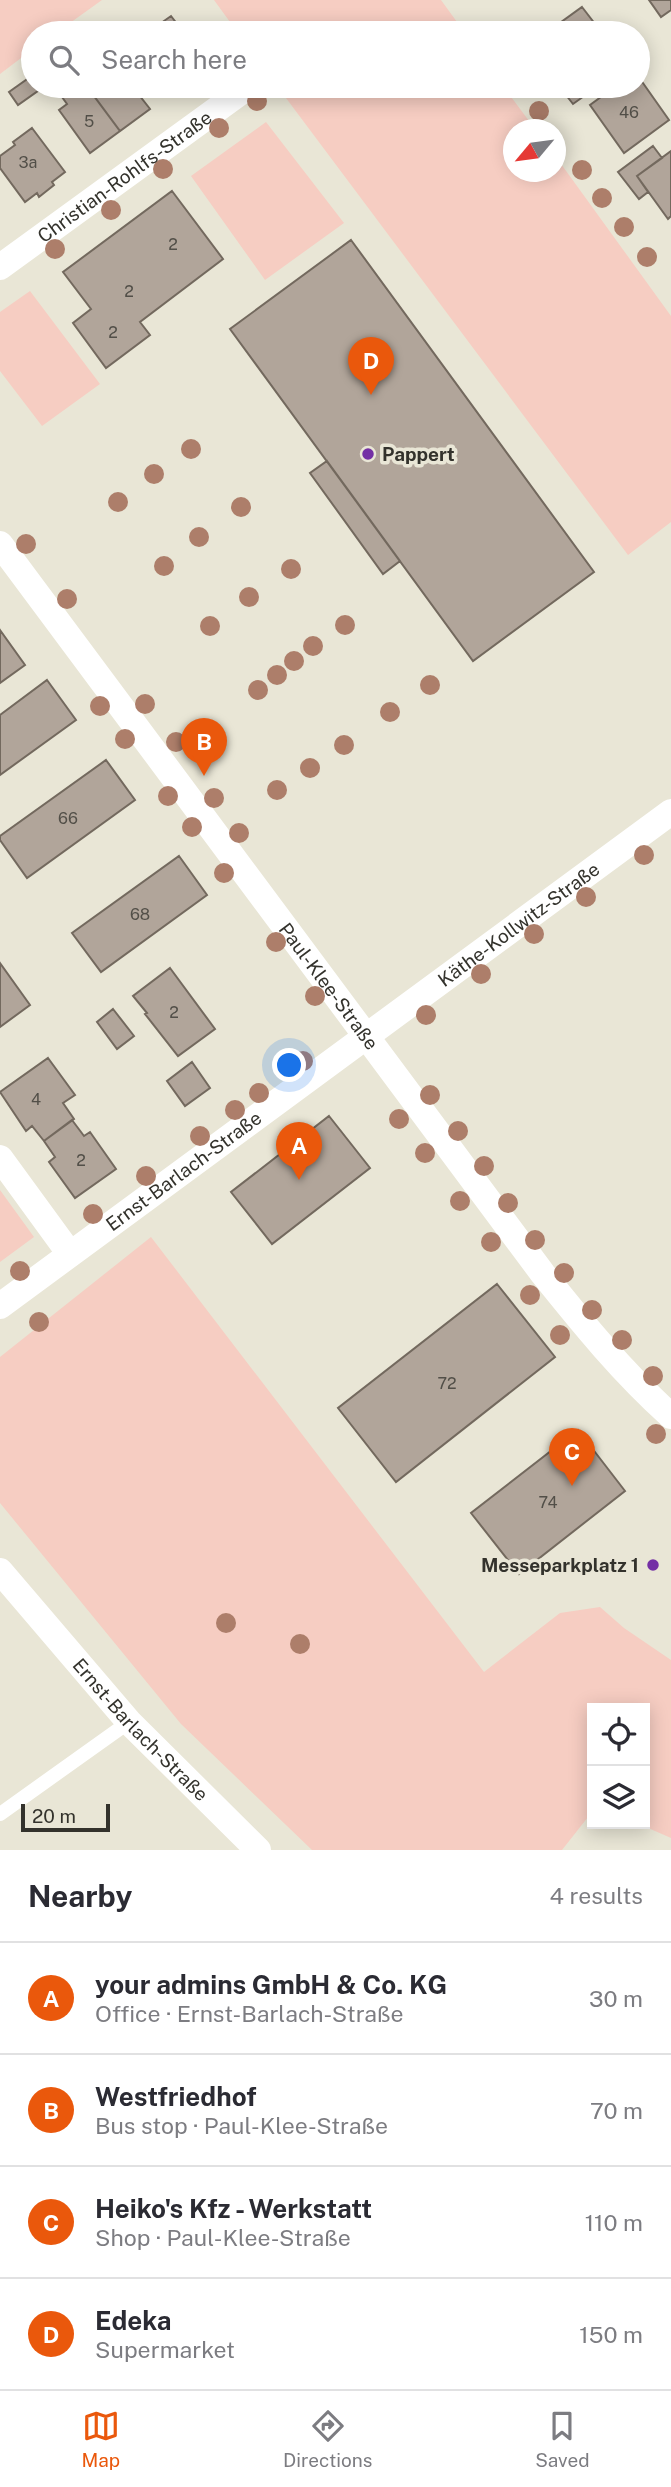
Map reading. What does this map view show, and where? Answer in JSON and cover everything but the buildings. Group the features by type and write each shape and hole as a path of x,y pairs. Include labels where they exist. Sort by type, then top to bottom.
{"street":[{"name":"Christian-Rohlfs-Straße","path":"0,267 232,98"},
{"name":"Paul-Klee-Straße","path":"0,544 542,1274 595,1338 671,1416"},
{"name":"Käthe-Kollwitz-Straße","path":"366,1038 671,812"},
{"name":"Ernst-Barlach-Straße","path":"0,1306 366,1038"},
{"path":"0,1158 70,1254"},
{"name":"Ernst-Barlach-Straße","path":"0,1570 129,1722 258,1850"}],"lane":[{"path":"0,1814 129,1722"}],"shaded area":[{"path":"0,0 102,0 73,21 21,21 21,58 0,74"},
{"path":"214,0 441,0 456,21 229,21"},
{"path":"286,98 512,98 528,119 503,119 503,182 566,182 566,171 671,316 671,522 628,555"},
{"path":"266,122 344,223 265,280 191,176"},
{"path":"30,291 100,384 42,426 0,371 0,312"},
{"path":"0,1190 34,1237 0,1262"},
{"path":"151,1237 484,1672 560,1613 600,1607 624,1628 671,1660 671,1838 650,1829 650,1703 587,1703 587,1818 562,1850 312,1850 181,1724 0,1503 0,1357"}],"place":[{"name":"Edeka","path":"371,395"},
{"name":"Pappert","path":"368,454"},
{"name":"Westfriedhof","path":"204,776"},
{"name":"your admins GmbH & Co. KG","path":"299,1180"},
{"name":"Heiko's Kfz - Werkstatt","path":"572,1486"},
{"name":"Messeparkplatz 1","path":"653,1565"}]}
